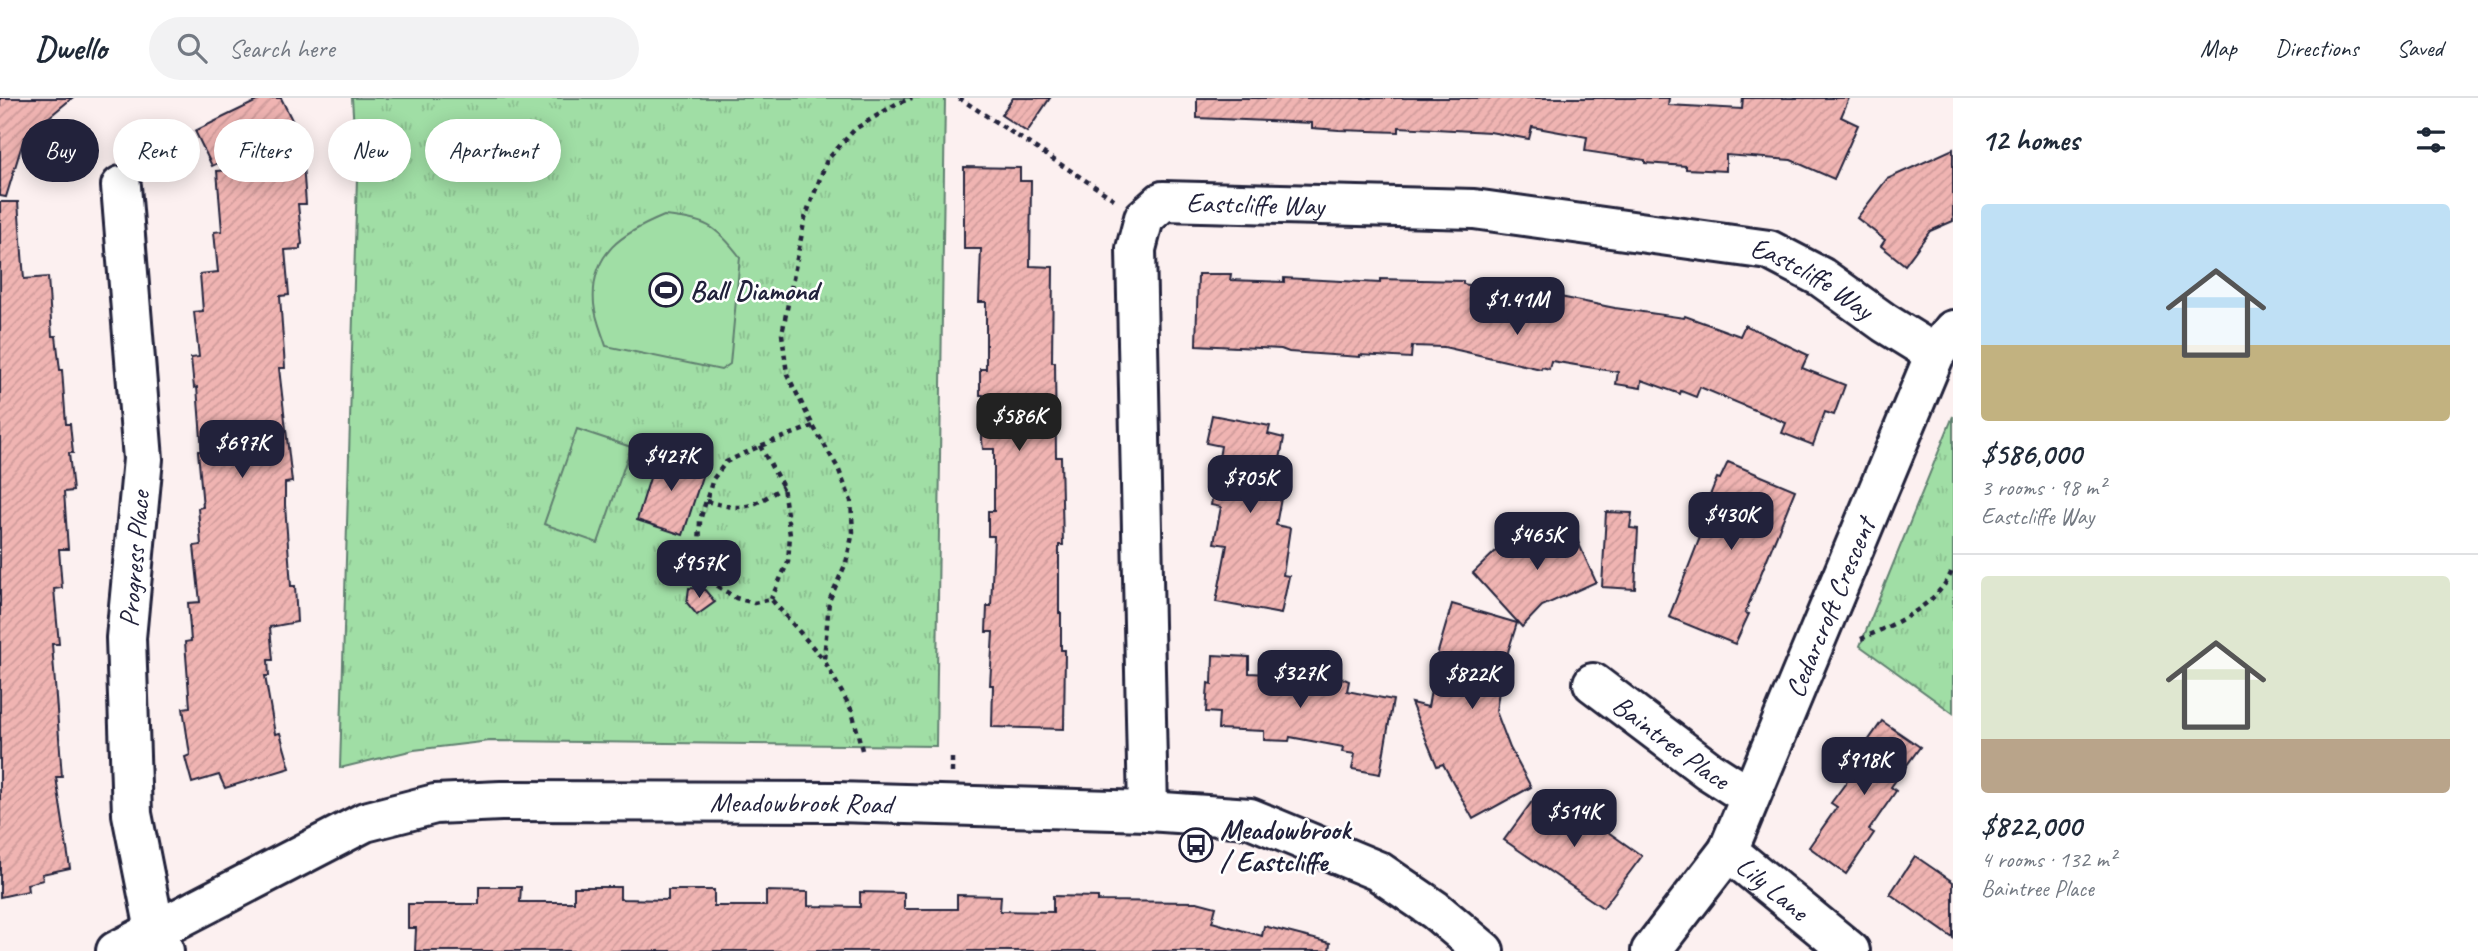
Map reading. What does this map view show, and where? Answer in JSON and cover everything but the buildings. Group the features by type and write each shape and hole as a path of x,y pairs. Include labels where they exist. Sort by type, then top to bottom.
{"street":[{"name":"Progress Place","path":"121,186 143,458 126,638 131,814 160,940"},
{"name":"Eastcliffe Way","path":"1144,218 1163,201 1474,209 1769,250 1821,277 1885,323 1944,342"},
{"path":"1144,218 1136,249 1148,811"},
{"name":"Cedarcroft Crescent","path":"1651,951 1728,851 1944,342"},
{"name":"Baintree Place","path":"1593,683 1708,770 1750,797"},
{"name":"Meadowbrook Road","path":"116,951 160,940 365,822 435,804 501,801 837,802 1148,811 1250,818 1378,871 1435,910 1484,951"},
{"name":"Lily Lane","path":"1728,851 1850,951"}],"path":[{"path":"824,660 829,601 846,563 853,532 850,501 838,468 787,374 782,334 805,218 827,160 855,129 896,104 912,98"},
{"path":"959,98 1144,218"},
{"path":"771,599 754,603 736,598 714,584 699,554 700,520 713,479 726,462 813,426"},
{"path":"760,446 783,487 790,535 788,562 771,599"},
{"path":"706,501 731,508 753,506 783,487"},
{"path":"1861,639 1916,611 1948,583 1953,568"},
{"path":"771,599 824,660 852,711 862,750"}],"green space":[{"path":"352,98 945,98 936,746 490,741 414,750 340,768 357,182 411,182 411,119 353,119"},
{"name":"Ball Diamond","path":"664,216 690,219 708,226 723,237 740,257 730,364 721,370 606,346 594,304 597,271 612,247 635,230"},
{"path":"1953,416 1953,713 1860,646"},
{"path":"577,429 631,447 598,543 544,524"}],"place":[{"name":"Ball Diamond","path":"666,290"},
{"name":"Meadowbrook / Eastcliffe","path":"1196,845"}]}
